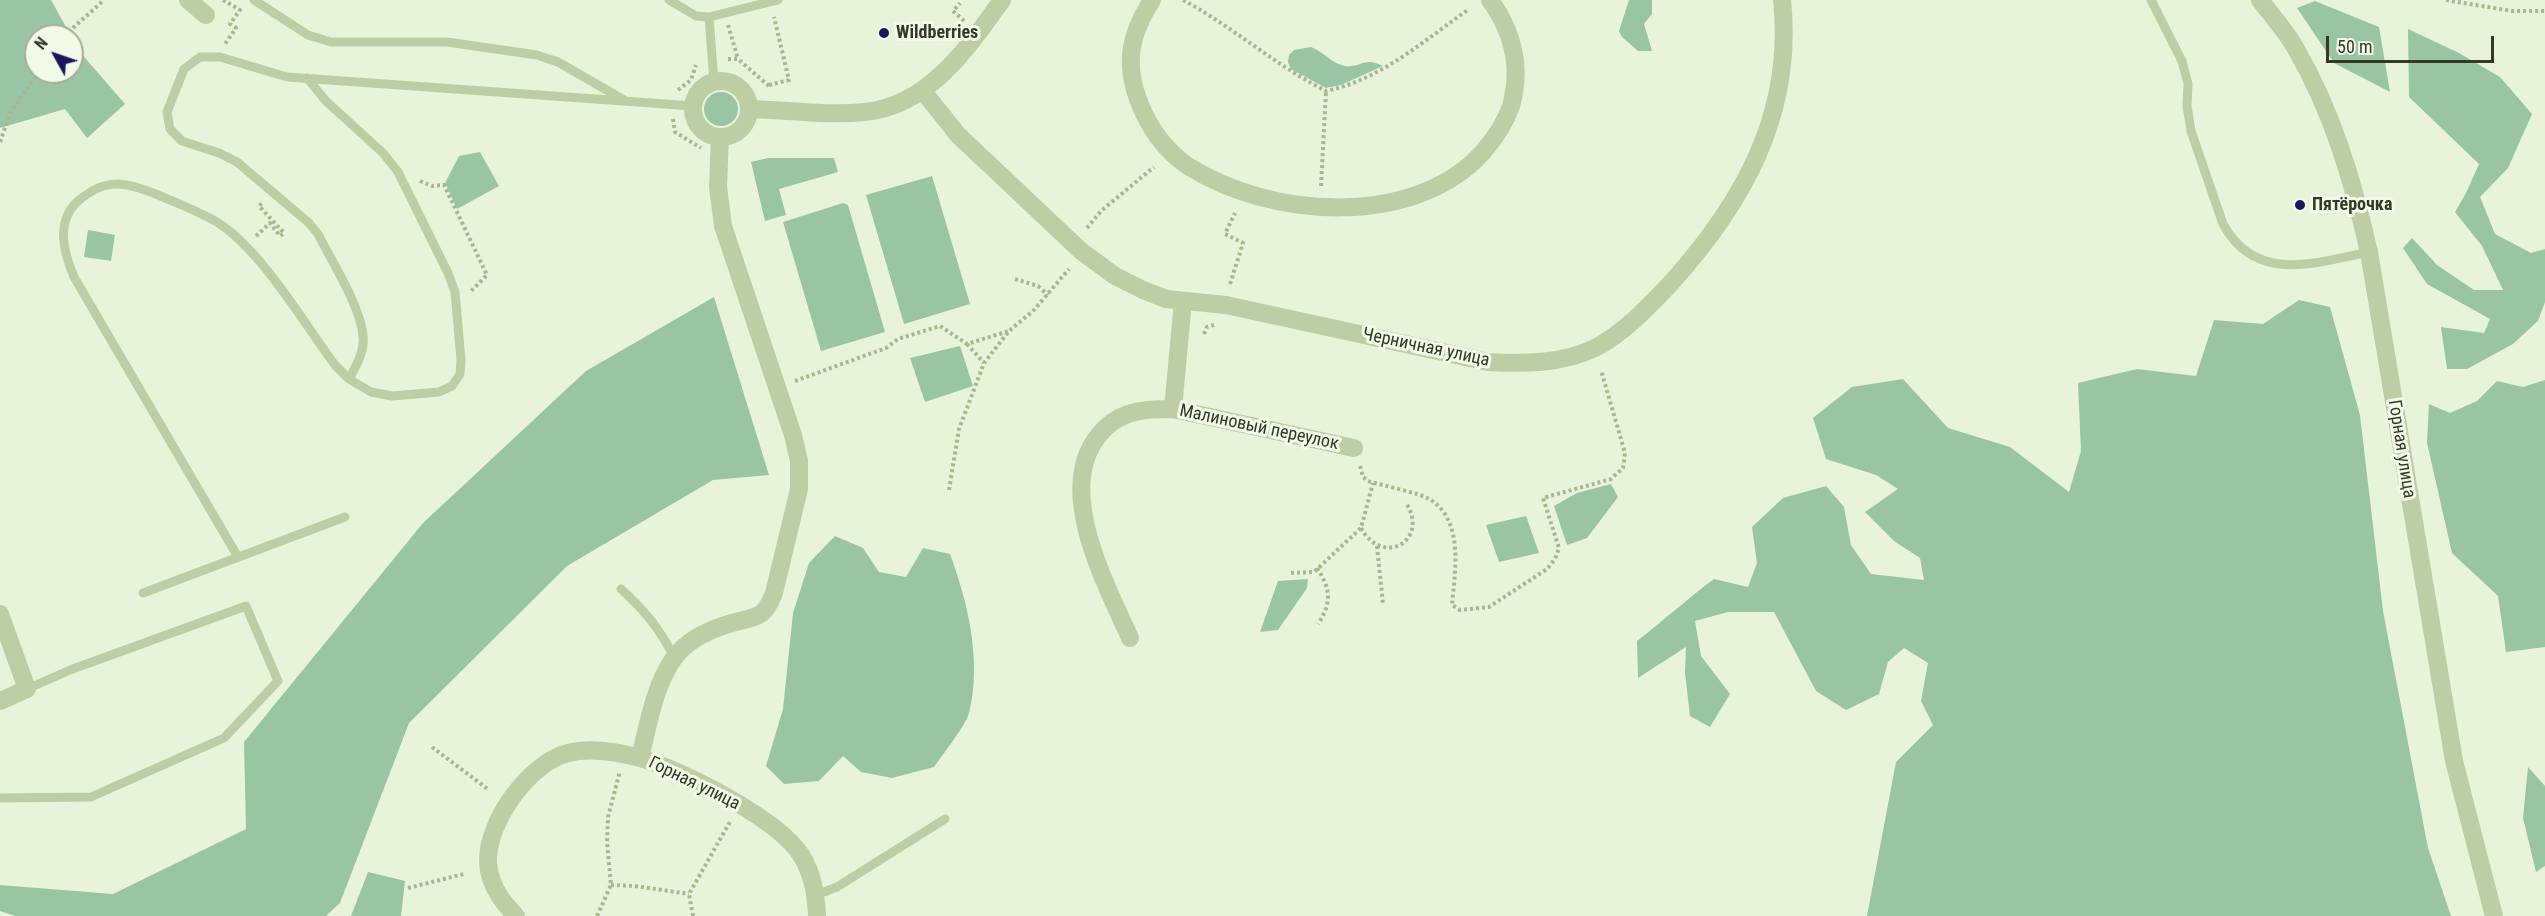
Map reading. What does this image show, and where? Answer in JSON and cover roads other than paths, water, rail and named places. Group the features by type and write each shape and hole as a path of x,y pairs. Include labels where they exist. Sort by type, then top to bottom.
{"street":[{"path":"188,0 206,15"},
{"path":"750,109 832,114 866,112 896,106 923,91 943,74 978,34 1002,0"},
{"path":"1152,0 1135,31 1129,61 1144,117 1162,143 1187,165 1219,182 1263,197 1320,207 1360,206 1397,201 1428,192 1455,178 1496,138 1507,117 1514,93 1517,68 1512,41 1503,17 1490,0"},
{"name":"Черничная улица","path":"923,91 958,135 1081,251 1115,276 1143,290 1166,299 1226,305 1488,362 1522,364 1544,362 1595,348 1650,305 1712,234 1737,199 1753,167 1770,122 1781,75 1785,30 1782,0"},
{"name":"Горная улица","path":"2260,0 2295,47 2310,76 2336,137 2355,193 2369,252 2454,761 2494,916"},
{"path":"723,81 739,87 750,109 748,118 738,133 719,145 697,124 693,106 700,90 714,82 723,81"},
{"path":"633,757 662,680 674,657 692,641 711,630 755,617 770,604 799,489 799,461 793,435 723,226 718,187 719,145"},
{"path":"1173,409 1183,301"},
{"name":"Малиновый переулок","path":"1130,638 1096,562 1088,536 1082,489 1084,465 1092,443 1106,426 1125,415 1145,410 1173,409 1357,455"},
{"path":"0,614 27,689 0,701"},
{"name":"Горная улица","path":"516,916 504,903 492,882 488,861 491,840 500,818 511,799 544,765 567,753 591,750 633,757 694,781 740,806 781,834 801,854 811,874 816,895 817,916"}],"lane":[{"path":"254,0 308,35 331,42 357,44 447,42 537,55 558,62 627,102"},
{"path":"669,0 684,11 696,16 709,17 778,0"},
{"path":"2151,0 2182,61 2188,84 2187,106 2191,131 2223,224 2231,238 2251,257 2269,264 2310,264 2369,252"},
{"path":"709,17 714,82"},
{"path":"350,379 360,360 364,337 358,315 318,234 309,223 237,162 219,153 182,141 170,129 167,112 184,69 200,57 220,57 268,72 307,78 693,106"},
{"path":"238,557 74,277 64,253 64,224 74,205 91,190 112,183 133,185 193,210 219,224 255,256 335,365 350,379 371,392 392,396 439,392 452,386 460,374 461,360 456,302 448,273 398,172 383,153 326,101 307,78"},
{"path":"143,593 345,517"},
{"path":"621,590 645,610 660,629 674,657"},
{"path":"0,798 91,797 224,738 278,681 246,606 70,670 27,689"},
{"path":"816,895 837,886 945,819"}],"place":[{"name":"Wildberries","path":"884,33"},
{"name":"Пятёрочка","path":"2300,205"}]}
